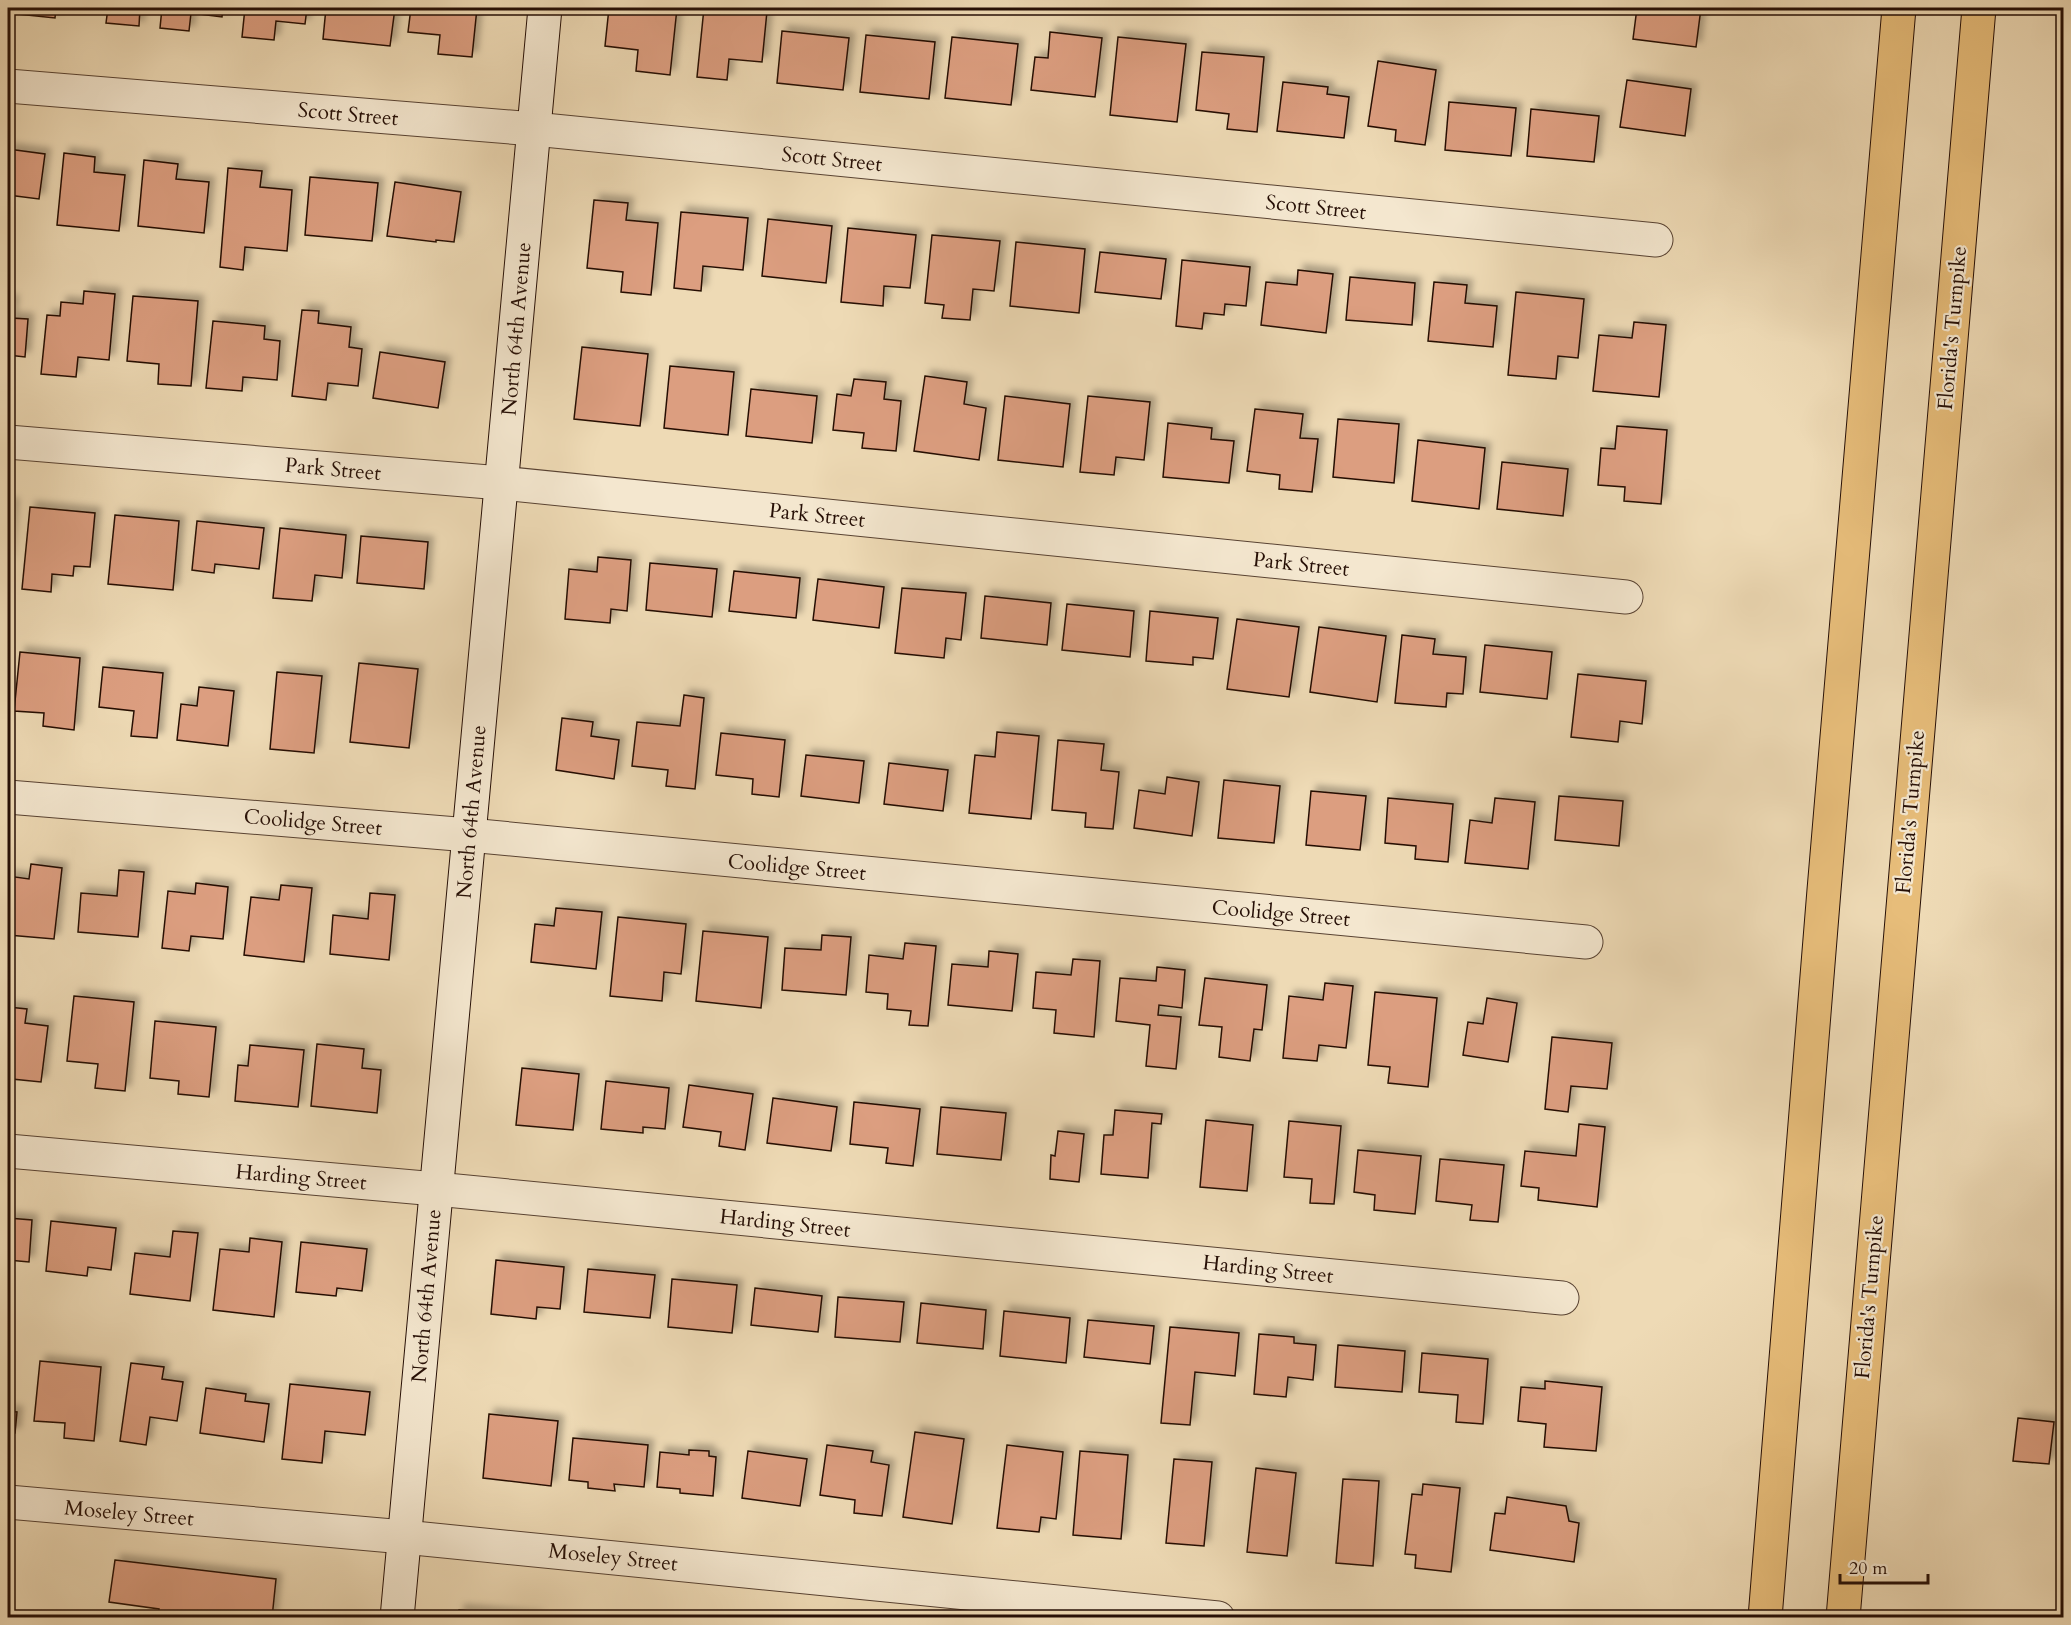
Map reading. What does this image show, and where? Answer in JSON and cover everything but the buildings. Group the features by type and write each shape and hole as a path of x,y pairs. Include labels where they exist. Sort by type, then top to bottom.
{"highway":[{"path":"1766,1617 1826,866 1899,8"},
{"name":"Florida's Turnpike","path":"1843,1617 1979,8"}],"street":[{"name":"North 64th Avenue","path":"397,1617 545,8"},
{"name":"Scott Street","path":"8,86 534,129 1656,240"},
{"name":"Park Street","path":"8,442 501,483 1626,597"},
{"name":"Coolidge Street","path":"8,797 469,835 1586,942"},
{"name":"Harding Street","path":"8,1151 436,1189 1562,1298"},
{"name":"Moseley Street","path":"8,1502 404,1537 1218,1617"}]}
